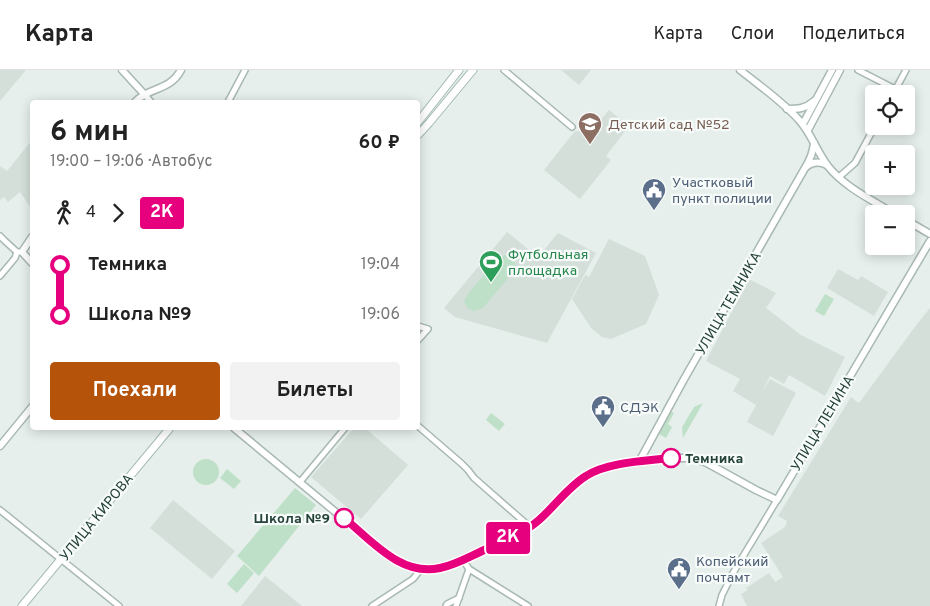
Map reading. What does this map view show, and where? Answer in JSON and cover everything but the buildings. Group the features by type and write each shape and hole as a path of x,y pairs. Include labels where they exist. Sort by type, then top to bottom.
{"main road":[{"path":"420,119 459,70"},
{"path":"420,133 473,70"},
{"name":"УЛИЦА КИРОВА","path":"22,606 168,430"}],"street":[{"path":"122,70 149,100"},
{"path":"138,100 144,94 168,85 176,79 181,70"},
{"path":"229,100 245,70"},
{"path":"504,70 572,127"},
{"path":"740,70 803,124 827,165 839,177 850,187 880,205"},
{"path":"803,124 832,70"},
{"path":"808,130 840,70"},
{"path":"858,70 883,85"},
{"path":"898,85 906,70"},
{"path":"787,109 802,108 816,99"},
{"path":"839,177 855,163 870,135"},
{"name":"УЛИЦА ТЕМНИКА","path":"640,462 704,344 811,157 814,143"},
{"path":"805,168 819,162 827,165"},
{"path":"915,225 930,234"},
{"path":"0,236 30,261"},
{"path":"0,276 30,240"},
{"name":"УЛИЦА ЛЕНИНА","path":"719,606 722,594 733,572 930,241"},
{"path":"420,327 428,329 420,338"},
{"path":"0,446 30,409"},
{"path":"420,428 530,527"},
{"path":"236,430 391,558 402,564 422,569 442,568 463,560 530,527 586,476 604,468 674,458 692,458 777,500"},
{"path":"300,482 344,430"},
{"path":"0,510 119,606"},
{"path":"463,560 469,569 528,606"},
{"path":"372,606 413,579 422,569"},
{"path":"456,606 469,569"},
{"path":"446,606 459,598"}],"shaded area":[{"path":"0,70 26,70 0,101"},
{"path":"561,70 591,70 579,85"},
{"name":"Детский сад №52","path":"609,110 629,126 606,156 611,160 580,199 544,170 575,131 590,133"},
{"path":"30,142 30,206 20,192 8,202 4,197 0,200 0,166 7,171"},
{"path":"507,232 538,257 558,233 596,253 547,343 455,317 444,308"},
{"path":"609,239 645,256 659,295 646,324 611,339 602,337 591,328 572,299 585,275 589,277"},
{"path":"838,269 858,280 861,276 888,292 874,316 827,288"},
{"path":"749,279 776,293 766,308 801,335 845,357 825,396 789,375 784,384 770,376 762,392 770,379 796,393 773,436 747,422 756,405 733,391 740,379 706,361"},
{"path":"930,308 930,606 747,606 741,594 748,590 746,588 769,573 775,582 783,577 761,543 785,527 787,521 778,516 851,397 859,403"},
{"name":"Школа №9","path":"352,430 367,430 408,465 361,519 311,477"},
{"path":"173,500 235,551 212,579 150,528"},
{"path":"265,576 302,606 241,606"}],"green space":[{"path":"506,255 513,258 516,265 514,271 483,308 474,311 467,308 464,301 467,295 499,257"},
{"path":"825,294 834,299 824,316 815,311"},
{"path":"703,403 683,438 682,427 694,407"},
{"path":"670,411 674,413 668,424 672,427 666,438 657,433"},
{"path":"491,413 505,424 499,431 486,420"},
{"path":"206,459 215,463 219,472 215,481 206,485 197,481 193,472 197,463"},
{"path":"227,469 241,481 234,489 220,478"},
{"path":"295,488 316,505 259,576 237,556"},
{"path":"244,564 254,573 237,593 227,584"}],"bus line":[{"name":"2К","path":"344,518 391,558 402,564 422,569 442,568 502,542 530,527 579,481 594,471 615,465 671,458"}],"place":[{"name":"Детский сад №52","path":"590,145"},
{"name":"Участковый пункт полиции","path":"654,211"},
{"name":"Футбольная площадка","path":"491,283"},
{"name":"СДЭК","path":"603,428"},
{"name":"Темника","path":"671,458"},
{"name":"Школа №9","path":"344,518"},
{"name":"Копейский почтамт","path":"679,590"}]}
